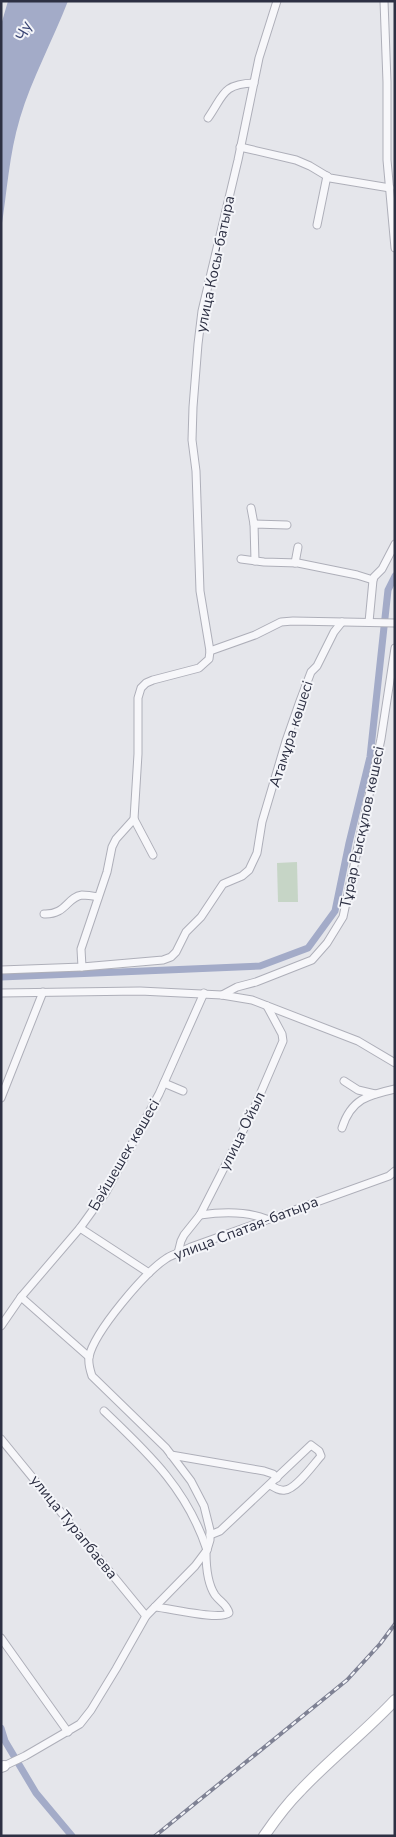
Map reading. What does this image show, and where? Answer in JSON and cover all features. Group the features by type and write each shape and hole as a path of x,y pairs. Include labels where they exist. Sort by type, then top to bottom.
{"street":[{"name":"улица Косы-батыра","path":"210,651 200,591 196,471 192,440 193,407 202,311 259,58 277,1"},
{"path":"384,1 387,160 395,229 395,248"},
{"path":"208,118 226,90 238,84 254,83"},
{"path":"240,147 296,160 330,178 390,188"},
{"path":"317,225 327,176"},
{"path":"251,508 254,524 255,561"},
{"path":"254,524 287,525"},
{"path":"372,622 373,580 382,570 395,544"},
{"path":"295,563 298,547"},
{"path":"241,559 295,563 373,580"},
{"path":"153,855 134,819 138,754 138,698 141,688 146,683 199,668 208,659 210,651 247,638 281,622 395,623"},
{"name":"Атамұра көшесі","path":"82,967 162,960 171,956 176,952 186,932 201,917 223,884 242,876 249,870 257,853 262,822 293,719 311,672 317,666 334,632 342,622"},
{"name":"Тұрар Рысқұлов көшесі","path":"222,995 237,987 256,982 312,960 327,943 343,917 381,739 395,648"},
{"path":"1,970 82,967 81,949 107,872 112,847 116,839 134,819"},
{"path":"44,914 55,913 63,909 76,897 83,895 98,897"},
{"path":"1,992 140,991 204,993 252,1000 358,1042 395,1063"},
{"path":"1,1098 43,992"},
{"name":"Бәйшешек көшесі","path":"1,1326 21,1297 80,1228 106,1192 164,1083 204,993"},
{"name":"улица Ойыл","path":"178,1253 184,1235 200,1215 252,1113 283,1041 282,1034 267,1006"},
{"path":"344,1081 358,1090 376,1094"},
{"path":"164,1083 183,1091"},
{"path":"342,1128 345,1118 355,1103 376,1094 395,1090"},
{"name":"улица Спатая-батыра","path":"89,1357 98,1337 123,1302 167,1258 389,1176 395,1171"},
{"path":"200,1215 239,1213 254,1215 266,1220"},
{"path":"80,1228 150,1273"},
{"path":"21,1297 89,1357 89,1367 92,1376 171,1455 191,1481 204,1506 210,1535 206,1566 210,1585 216,1596 227,1606 229,1613 226,1616 214,1616 155,1607"},
{"path":"104,1411 147,1452 180,1492 193,1514 207,1551"},
{"name":"улица Турапбаева","path":"1,1439 146,1616"},
{"path":"210,1535 220,1531 311,1445 319,1451 321,1456 295,1486 287,1490 279,1490 270,1485"},
{"path":"171,1455 264,1471 273,1474 277,1478"},
{"path":"193,1514 206,1515"},
{"path":"3,1767 80,1724 91,1710 146,1616 195,1566 207,1551"},
{"path":"1,1638 68,1732"},
{"path":"264,1836 299,1792 395,1700"}],"green space":[{"path":"297,862 298,902 278,902 277,863"}],"water":[{"name":"Чу","path":"8,1 68,1 30,88 20,118 11,160 1,230 1,25"}],"waterway":[{"path":"1,977 260,966 308,948 335,911 370,757 388,590 395,576"},
{"path":"1,1728 5,1741 36,1793 72,1836"}],"railway":[{"path":"155,1836 347,1680 380,1644 395,1624"}]}
